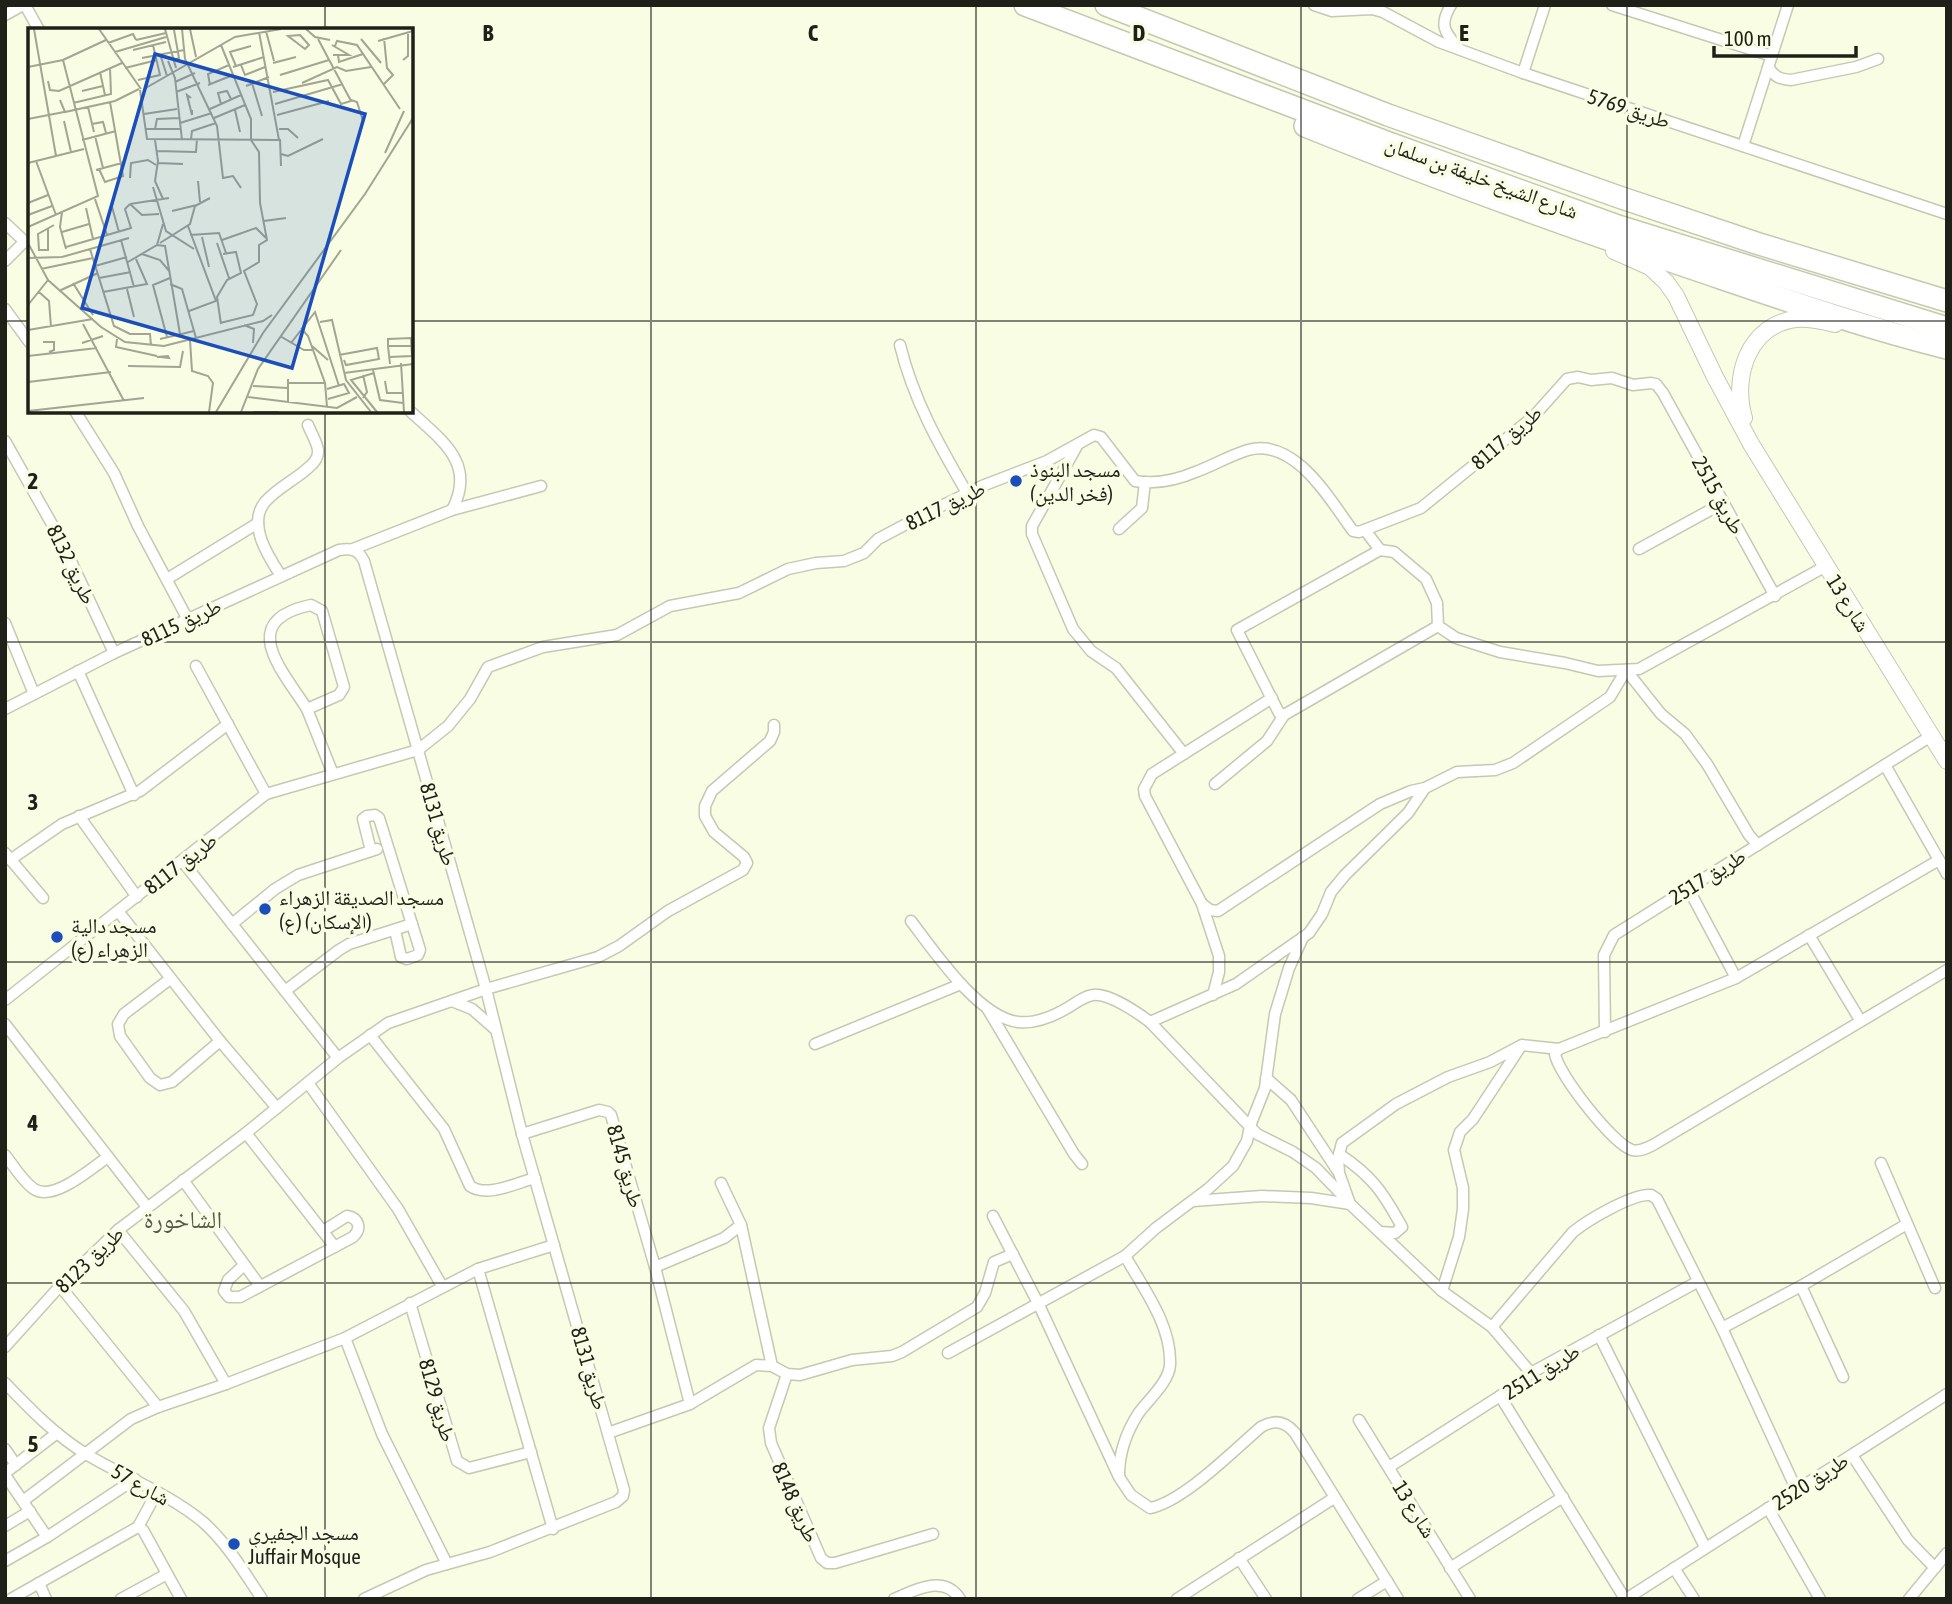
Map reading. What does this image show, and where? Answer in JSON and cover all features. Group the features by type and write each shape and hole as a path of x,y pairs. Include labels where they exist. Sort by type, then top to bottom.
{"highway":[{"name":"شارع الشيخ خليفة بن سلمان","path":"1025,5 1618,226 1947,328"},
{"name":"شارع الشيخ خليفة بن سلمان","path":"1106,5 1388,115 1581,183 1756,243 1947,301"},
{"path":"1079,26 1159,65 1410,169 1546,219 1898,336 1947,348"}],"street":[{"path":"5,15 24,5 38,28"},
{"name":"طريق 5769","path":"1314,5 1332,11 1361,9 1383,12 1440,43 1523,73 1947,214"},
{"path":"1451,5 1443,17 1445,29 1460,50"},
{"path":"1523,73 1545,5"},
{"path":"1612,5 1770,62"},
{"path":"1650,18 1655,5"},
{"path":"1743,146 1788,5"},
{"path":"1770,62 1774,76 1791,79 1856,67 1878,59"},
{"name":"شارع 13","path":"1546,219 1650,267 1666,282 1676,296 1751,444 1947,761"},
{"path":"5,223 23,243 5,261"},
{"path":"5,309 28,340"},
{"name":"شارع 13","path":"1751,444 1740,399 1742,366 1752,345 1773,327 1796,320 1821,321 1898,336"},
{"path":"900,345 907,375 920,409 967,494"},
{"name":"طريق 8117","path":"1365,530 1422,508 1533,417 1567,379 1612,378 1633,385 1651,383 1656,384 1663,393"},
{"name":"طريق 2515","path":"1663,393 1775,596"},
{"path":"76,413 114,473 138,526 187,618"},
{"path":"412,413 454,456 461,483 452,510"},
{"path":"281,576 267,554 258,523 260,510 266,500 313,464 318,449 308,425"},
{"name":"طريق 8117","path":"5,1000 267,794 418,750 448,726 470,699 488,667 543,646 617,635 670,606 739,593 788,569 844,561 864,553 878,539 901,526 967,494 1047,461 1094,435 1101,437 1135,481 1145,482"},
{"name":"طريق 8132","path":"5,441 56,531 114,653"},
{"path":"1078,444 1032,526 1032,534 1073,629 1091,651 1116,668 1184,754"},
{"path":"1119,529 1142,508 1145,482 1174,481 1248,450 1267,448 1304,469 1323,488 1353,531 1365,530 1380,550"},
{"name":"طريق 8115","path":"5,709 187,618 338,550 357,551 452,510 541,486"},
{"path":"1639,549 1723,503"},
{"path":"167,579 258,523"},
{"path":"1284,715 1279,713 1237,630 1380,550 1394,552 1426,579 1437,603 1438,626"},
{"name":"طريق 8131","path":"357,551 418,750 486,989 535,1178 621,1479 623,1496 616,1502 553,1529"},
{"path":"1438,626 1456,638 1500,652 1598,671 1639,669 1826,566"},
{"path":"307,709 339,695 344,687 325,617 317,606 311,605 285,615 272,629 269,636 271,653 307,709 333,774"},
{"path":"5,623 34,694"},
{"path":"1215,784 1267,741 1284,715 1438,626"},
{"path":"196,666 267,794"},
{"path":"1202,904 1210,910 1218,911 1380,804 1410,791 1425,788 1457,772 1495,770 1513,763 1610,697 1626,670"},
{"path":"1626,670 1661,714 1685,734 1758,845"},
{"path":"78,671 134,795"},
{"path":"1213,995 1219,972 1219,956 1202,904 1145,796 1144,789 1152,774 1272,698"},
{"path":"43,898 8,856 53,828 134,795 228,724"},
{"name":"طريق 8123","path":"5,1347 60,1286 118,1230 246,1133 338,1058 388,1023 486,989 598,957 619,946 668,911 743,870 747,863 744,857 714,832 705,816 705,806 712,791 770,741 774,724"},
{"name":"طريق 2517","path":"1605,1032 1603,966 1607,944 1623,928 1931,736"},
{"path":"1885,765 1947,874"},
{"path":"1150,1022 1236,984 1309,933 1322,914 1331,892 1408,813 1425,788"},
{"path":"79,816 137,897"},
{"path":"371,851 363,821 367,816 377,816 420,952 416,956 405,959 401,957 395,930"},
{"path":"232,924 286,881 310,870 386,846"},
{"path":"1339,1172 1342,1143 1396,1104 1448,1077 1490,1062 1522,1045 1559,1049 1736,978 1939,860"},
{"path":"183,862 338,1058"},
{"path":"1688,888 1736,978"},
{"path":"118,911 220,1041 277,1108"},
{"path":"911,921 961,984 999,1015 1016,1022 1049,1017 1093,995 1104,996 1150,1022 1258,1134 1293,1152 1316,1168 1442,1292 1492,1327 1531,1373"},
{"path":"285,991 339,950 412,924"},
{"path":"1809,935 1860,1020"},
{"path":"948,1353 1125,1256 1233,1166 1247,1141 1265,1088 1275,1014 1289,968 1303,937"},
{"path":"1559,1049 1555,1054 1560,1071 1599,1122 1628,1148 1640,1151 1653,1146 1947,970"},
{"path":"170,979 124,1014 118,1024 120,1036 150,1078 160,1085 172,1082 220,1041"},
{"path":"815,1044 961,984"},
{"path":"452,1001 472,1009 496,1031"},
{"path":"986,1006 1073,1154 1082,1164"},
{"path":"5,1024 147,1207"},
{"path":"370,1035 444,1129 470,1186 486,1191 535,1178"},
{"path":"1442,1292 1459,1237 1463,1209 1463,1188 1454,1150 1460,1132 1473,1119 1522,1045"},
{"path":"1266,1078 1291,1100 1339,1172 1350,1204"},
{"path":"308,1083 398,1209 442,1286"},
{"name":"طريق 8145","path":"523,1134 599,1110 608,1112 613,1119 690,1404"},
{"path":"246,1133 335,1247"},
{"path":"1339,1154 1370,1177 1402,1227 1395,1233 1380,1232"},
{"path":"5,1155 32,1188 44,1193 57,1191 108,1157"},
{"path":"1881,1163 1935,1288"},
{"path":"183,1180 260,1286"},
{"path":"722,1183 741,1225 772,1366"},
{"path":"1492,1327 1573,1231 1644,1194 1657,1199 1722,1328 1797,1491"},
{"path":"1192,1201 1262,1196 1311,1198 1350,1204"},
{"path":"993,1216 1039,1305 1119,1478 1131,1495 1150,1508 1161,1506 1184,1492 1261,1427 1270,1422 1289,1425 1398,1599"},
{"path":"244,1265 226,1283 226,1294 236,1298 335,1247 357,1234 359,1224 352,1217 342,1218 323,1231"},
{"path":"1722,1328 1801,1286 1907,1224"},
{"path":"655,1267 724,1238 741,1225"},
{"path":"118,1230 180,1305 226,1384"},
{"path":"5,1526 115,1430 158,1407 345,1338 478,1269 554,1245"},
{"path":"608,1433 690,1404 750,1368 772,1366 787,1374 800,1375 852,1360 892,1356 902,1352 977,1307 985,1293 994,1262 1013,1254"},
{"path":"1119,1478 1119,1457 1126,1439 1137,1416 1170,1368 1169,1349 1159,1315 1125,1256"},
{"path":"364,1599 410,1577 553,1529 478,1269"},
{"name":"طريق 2511","path":"1389,1467 1531,1373 1698,1282"},
{"path":"60,1286 158,1407"},
{"path":"1801,1286 1843,1377"},
{"name":"طريق 8129","path":"410,1303 457,1461 469,1468 531,1452"},
{"path":"1599,1335 1705,1547"},
{"path":"345,1338 382,1434 447,1564"},
{"name":"طريق 8148","path":"787,1374 769,1428 771,1443 821,1558 827,1563 835,1563 933,1534"},
{"name":"شارع 57","path":"5,1383 57,1433 87,1454 188,1511 216,1534 262,1599"},
{"name":"طريق 2520","path":"1626,1599 1947,1394"},
{"path":"1500,1396 1626,1599"},
{"name":"شارع 13","path":"1359,1420 1470,1599"},
{"path":"47,1537 5,1474 57,1433"},
{"path":"5,1450 16,1465"},
{"path":"1852,1455 1908,1540 1935,1568"},
{"path":"5,1561 47,1537 135,1479"},
{"path":"5,1586 12,1599 138,1527 157,1492"},
{"path":"1450,1568 1563,1497"},
{"path":"1177,1599 1334,1498"},
{"path":"1768,1508 1820,1599"},
{"path":"138,1527 143,1530 181,1599"},
{"path":"1909,1599 1947,1553"},
{"path":"1239,1558 1266,1599"},
{"path":"1674,1568 1693,1599"},
{"path":"121,1599 167,1574"},
{"path":"1358,1599 1387,1581"},
{"path":"39,1583 46,1599"},
{"path":"894,1599 933,1585 945,1586 956,1592 960,1599"}],"place":[{"name":"مسجد البنوذ (فخر الدين)","path":"1016,481"},
{"name":"مسجد الصديقة الزهراء (ع) (الإسكان)","path":"265,909"},
{"name":"مسجد دالية الزهراء (ع)","path":"57,937"},
{"name":"مسجد الجفيري Juffair Mosque","path":"234,1544"}],"district":[{"name":"الشاخورة","path":"183,1219"}]}
